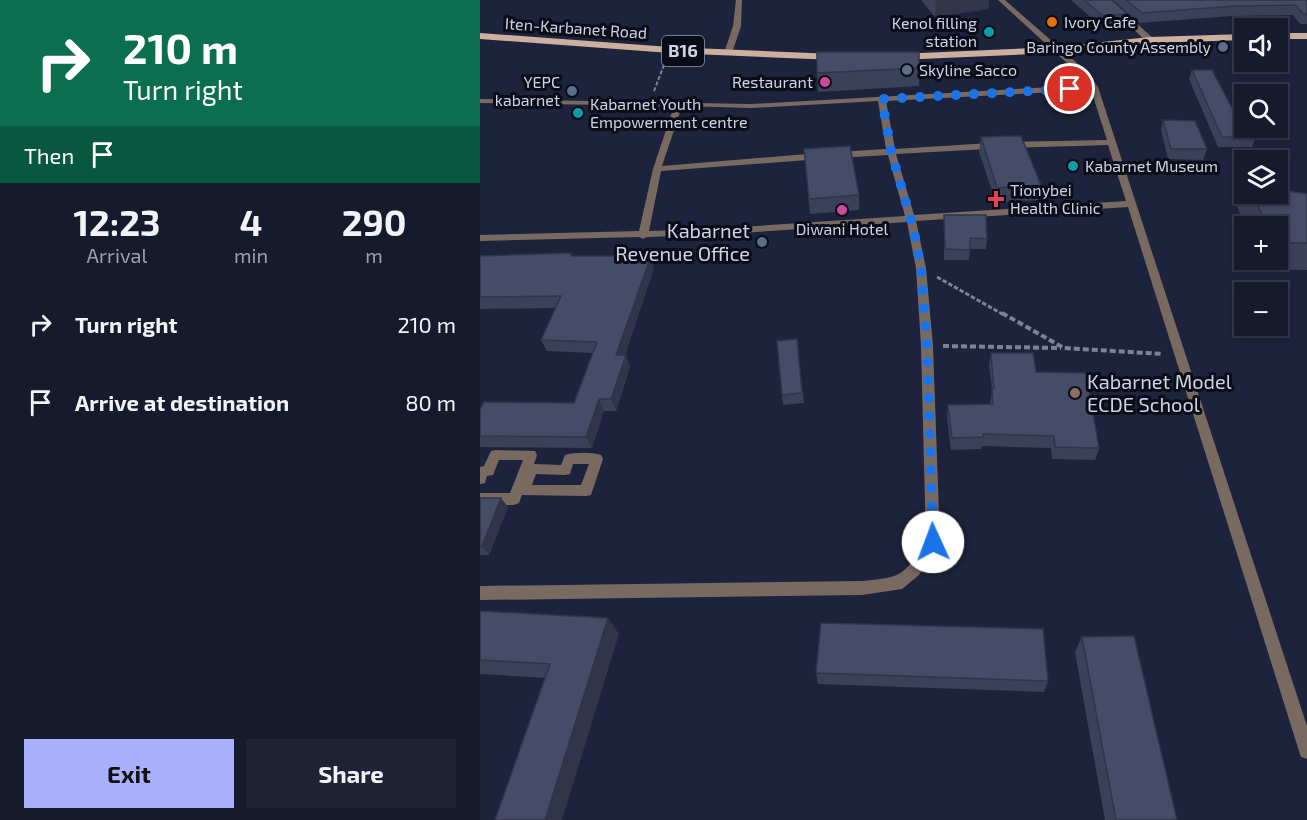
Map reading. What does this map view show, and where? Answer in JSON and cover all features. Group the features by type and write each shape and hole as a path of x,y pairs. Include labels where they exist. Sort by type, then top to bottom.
{"main road":[{"name":"Iten-Karbanet Road","path":"480,36 670,50 844,57"},
{"path":"1288,36 1307,36"},
{"path":"886,58 1055,50 1150,40 1234,37"}],"street":[{"path":"728,53 737,26 739,0"},
{"path":"1001,0 1082,72 1094,87 1307,751"},
{"path":"1106,0 1150,40"},
{"path":"480,101 751,106 1094,87"},
{"path":"480,593 862,588 897,584 914,571 933,542 927,346 921,268 891,151 882,99"},
{"path":"643,236 657,169 679,104"},
{"path":"657,169 891,151 1111,142"},
{"path":"480,237 643,236 1130,204"},
{"path":"480,479 483,471 488,471 495,455 531,455 514,500 480,499"},
{"path":"569,459 597,459 586,491 523,490 532,469 565,470 569,459"}],"path":[{"path":"649,103 670,50"},
{"path":"921,268 1064,348"},
{"path":"927,346 1064,348 1179,354"}],"building":[{"path":"1084,0 1112,0 1127,14 1103,16"},
{"path":"1126,0 1307,0 1307,14 1303,14 1296,5 1235,6 1142,13"},
{"path":"817,52 919,52 919,68 817,73"},
{"path":"1192,70 1212,70 1234,110 1234,137 1222,137"},
{"path":"1163,120 1195,121 1207,149 1171,149"},
{"path":"1021,136 1041,185 997,188 981,137"},
{"path":"850,146 859,195 809,199 804,149"},
{"path":"1288,191 1307,194 1307,243 1288,243 1288,216 1263,216 1257,204 1288,204"},
{"path":"944,215 986,215 987,239 970,238 970,250 945,249"},
{"path":"571,253 571,256 651,256 616,355 626,355 611,399 599,399 586,437 480,436 480,410 484,402 574,403 597,342 541,340 561,296 480,297 480,256"},
{"path":"797,339 802,393 782,395 777,341"},
{"path":"991,353 1033,353 1036,372 1086,373 1099,448 1055,447 1054,436 983,434 983,437 952,438 948,405 993,404"},
{"path":"480,498 501,498 482,546 480,546"},
{"path":"480,611 608,618 545,820 495,820 550,664 480,660"},
{"path":"821,623 1043,629 1048,681 816,673"},
{"path":"1134,636 1177,820 1116,820 1082,637"}],"place":[{"name":"Ivory Cafe","path":"1052,22"},
{"name":"Kenol filling station","path":"989,32"},
{"name":"Baringo County Assembly","path":"1223,47"},
{"name":"Skyline Sacco","path":"907,70"},
{"name":"Restaurant","path":"825,82"},
{"name":"YEPC kabarnet","path":"572,91"},
{"name":"Kabarnet Youth Empowerment centre","path":"578,113"},
{"name":"Kabarnet Museum","path":"1073,166"},
{"name":"Tionybei Health Clinic","path":"996,199"},
{"name":"Diwani Hotel","path":"842,210"},
{"name":"Kabarnet Revenue Office","path":"762,242"},
{"name":"Kabarnet Model ECDE School","path":"1075,393"}],"route":[{"path":"933,542 927,346 921,268 913,227 891,151 882,99 1070,89"}]}
